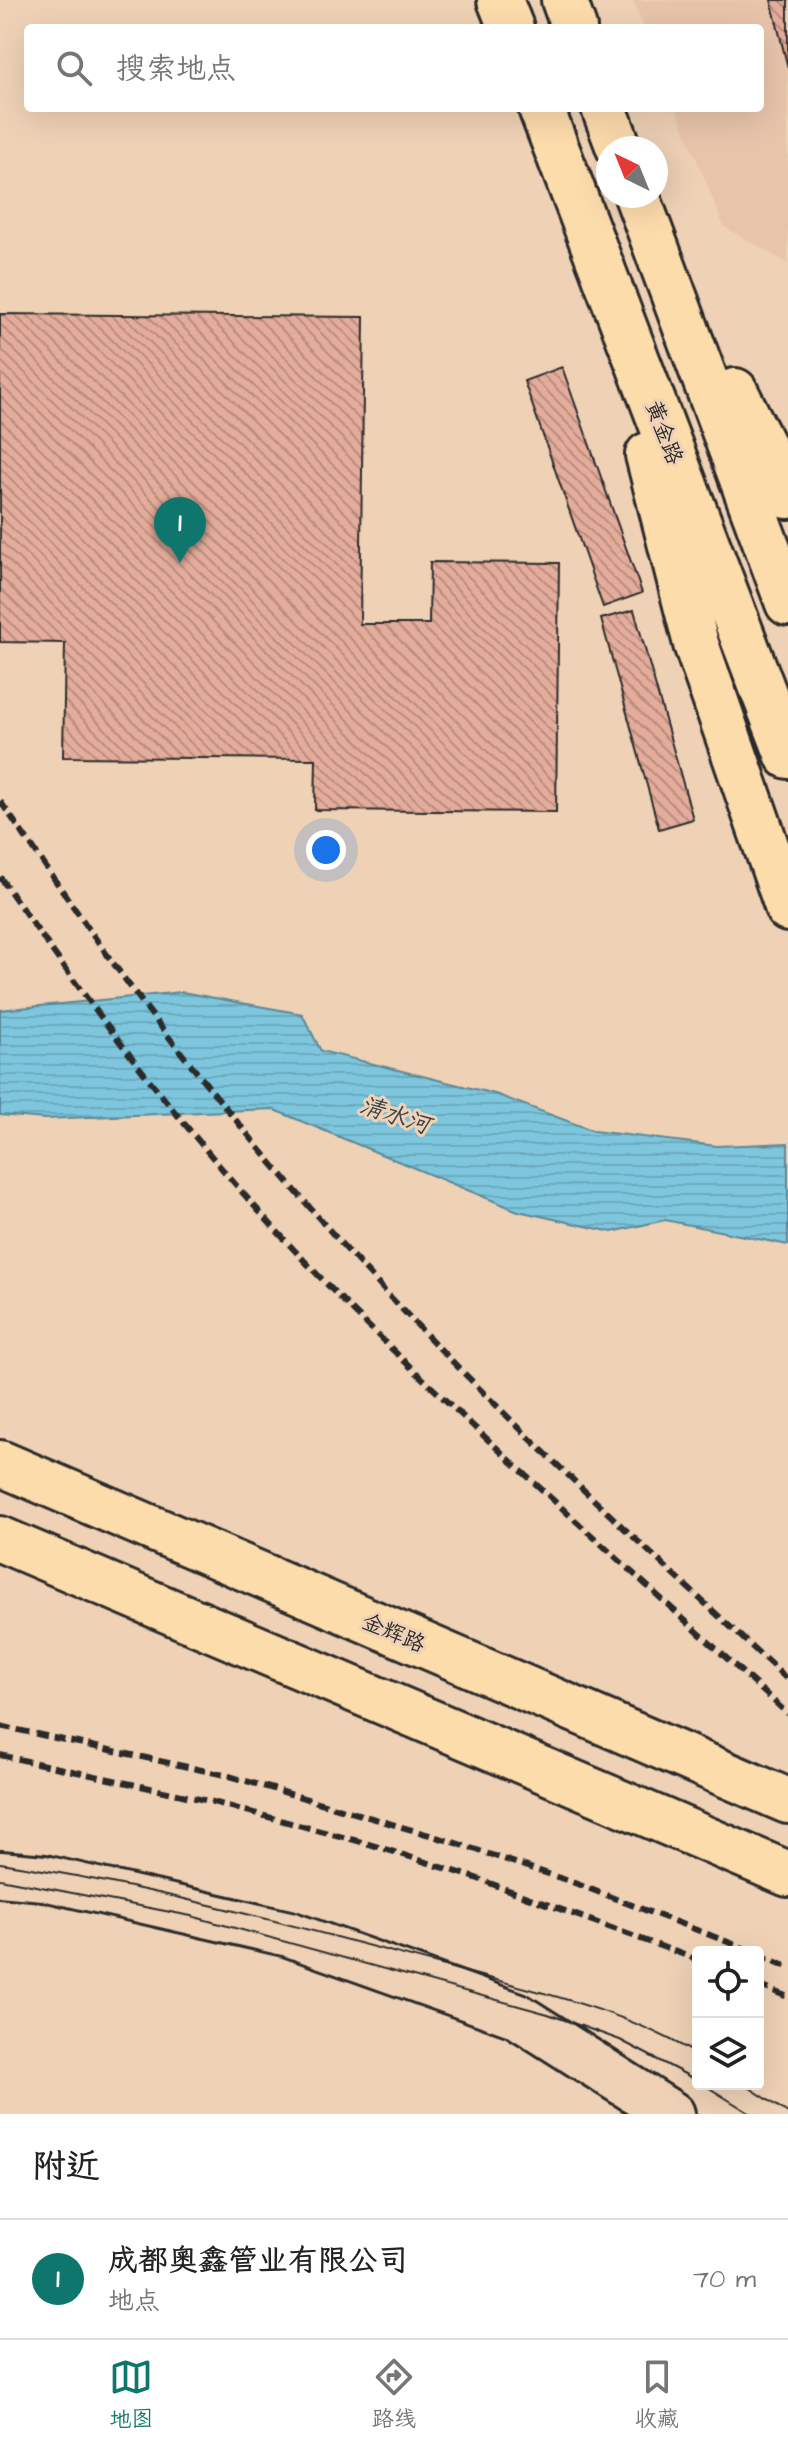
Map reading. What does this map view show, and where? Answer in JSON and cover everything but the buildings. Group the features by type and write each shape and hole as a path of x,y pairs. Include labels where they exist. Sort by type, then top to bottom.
{"main road":[{"path":"500,0 509,24"},
{"path":"564,0 573,24"},
{"name":"黄金路","path":"543,112 788,756"},
{"path":"606,112 614,136"},
{"path":"642,208 788,603"},
{"path":"643,208 778,454 788,496"},
{"path":"596,252 696,644 788,909"},
{"name":"金辉路","path":"0,1463 788,1801"},
{"path":"0,1539 788,1874"}],"street":[{"path":"0,1874 44,1878 303,1939 516,2015 672,2114"}],"shaded area":[{"path":"633,0 788,0 788,263 724,227 678,112 764,112 764,24 642,24"}],"water":[{"name":"清水河","path":"182,992 302,1014 321,1051 495,1094 594,1131 717,1146 788,1143 788,1245 665,1220 612,1232 518,1211 272,1109 45,1119 0,1115 0,1010"}],"tram line":[{"path":"0,1863 113,1883 225,1909 545,1993 639,2025 692,2052"},
{"path":"0,1879 191,1916 548,2014 620,2040 692,2078"},
{"path":"713,2090 751,2114"},
{"path":"753,2090 788,2113"}],"railway":[{"path":"0,801 154,1018 339,1241 502,1411 788,1680"},
{"path":"0,877 166,1101 300,1256 458,1412 788,1714"},
{"path":"0,1726 229,1776 453,1842 572,1882 738,1946"},
{"path":"0,1755 209,1801 369,1844 473,1877 692,1958"},
{"path":"764,1957 788,1967"},
{"path":"764,1987 788,1997"}],"place":[{"name":"成都奥鑫管业有限公司","path":"180,563"}]}
